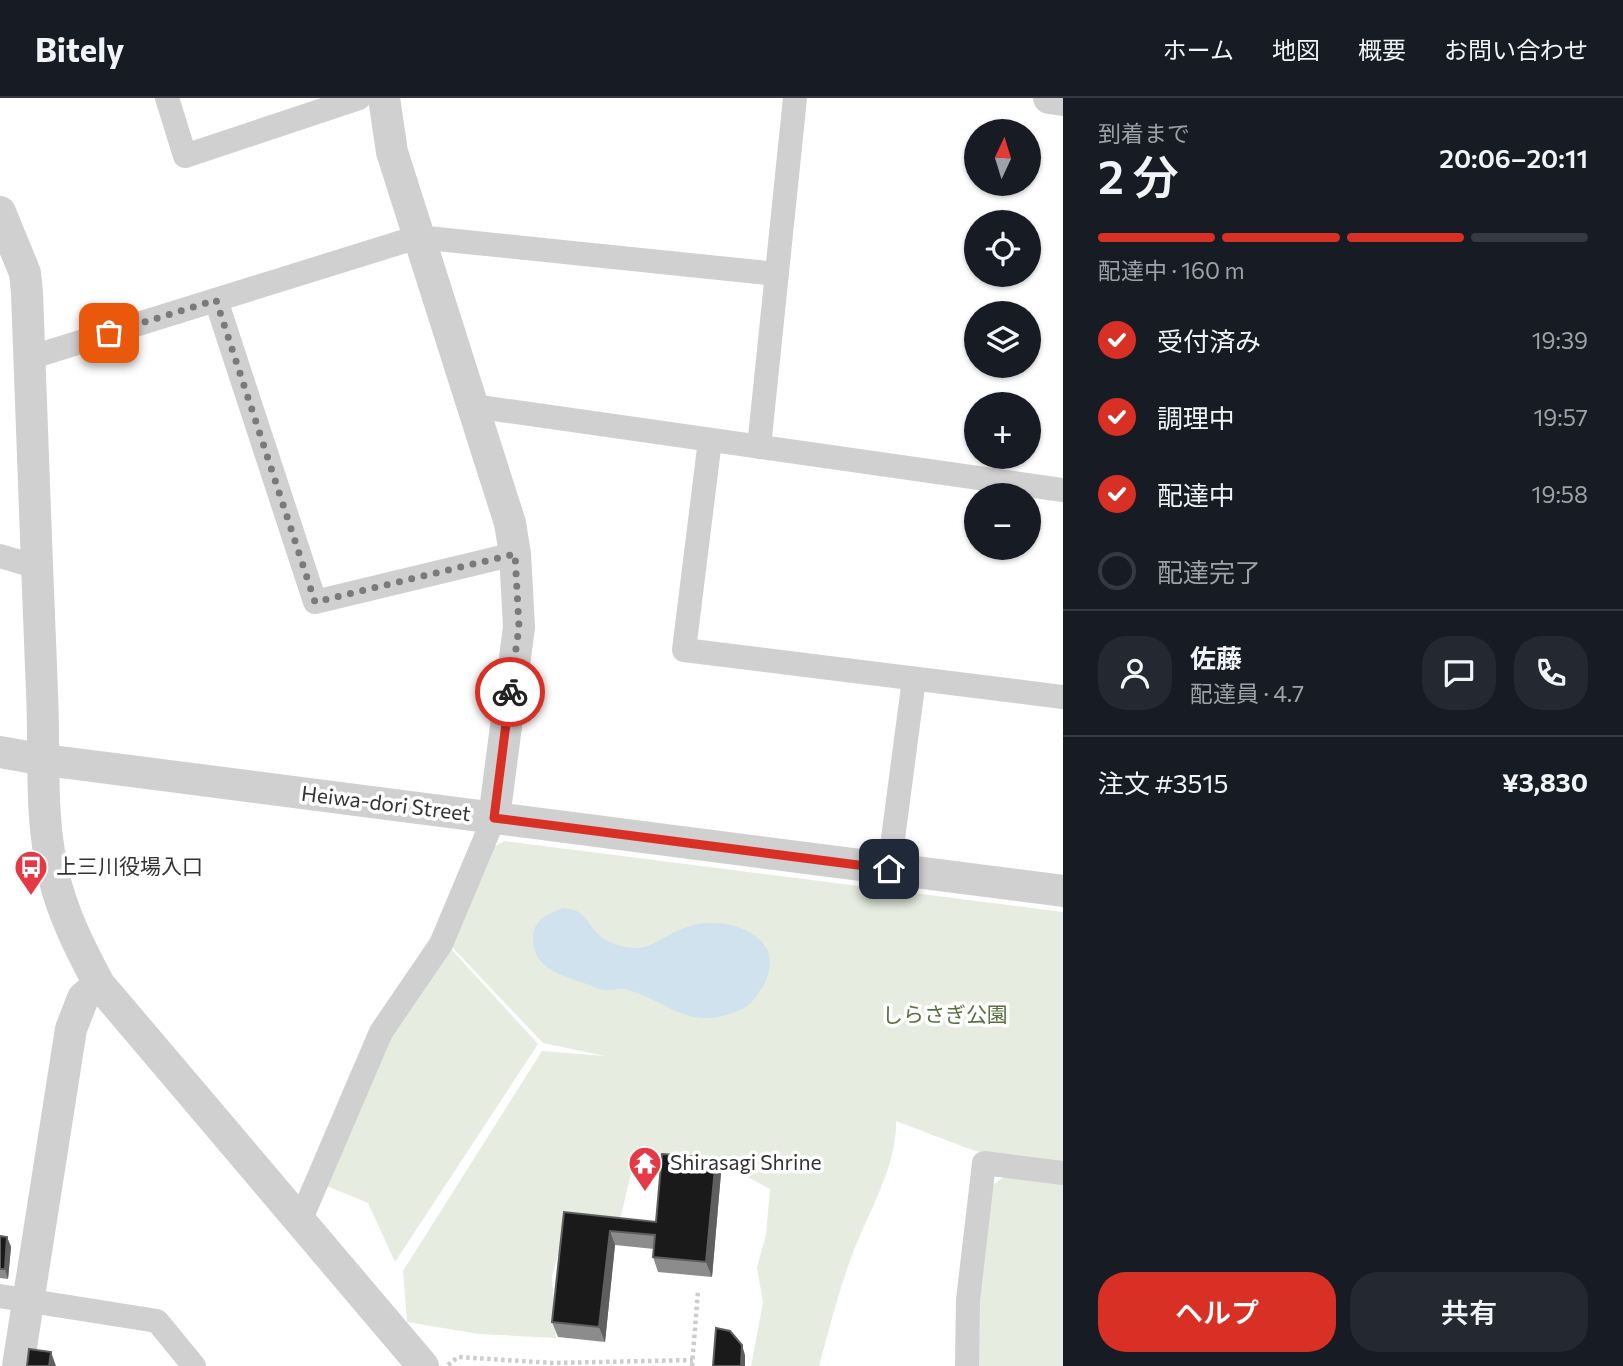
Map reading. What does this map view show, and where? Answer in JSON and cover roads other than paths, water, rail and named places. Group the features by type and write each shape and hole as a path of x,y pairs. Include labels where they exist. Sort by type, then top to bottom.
{"street":[{"path":"167,98 185,156 359,98"},
{"path":"300,1221 381,1032 441,944 494,818 519,627 515,554 510,523 392,152 384,98"},
{"path":"759,446 795,98"},
{"path":"1049,98 1063,100"},
{"path":"4,230 25,273 45,760 44,813 54,878 76,940 99,984 423,1366"},
{"path":"29,358 418,237 777,274"},
{"path":"216,300 315,602 515,554"},
{"path":"473,406 1063,490"},
{"path":"710,440 684,650 1063,697"},
{"path":"0,556 37,567"},
{"path":"889,869 914,679"},
{"name":"Heiwa-dori Street","path":"0,752 1063,891"},
{"path":"18,1366 15,1299 71,1030 83,998 99,984"},
{"path":"967,1366 968,1300 984,1163 1063,1173"},
{"path":"15,1299 157,1321 194,1366"}],"water":[{"path":"563,908 581,914 606,940 633,948 647,946 678,930 698,924 717,923 743,929 762,942 768,951 768,974 762,988 747,1006 722,1016 706,1018 680,1013 625,989 599,989 550,969 543,964 534,949 534,932 539,922"}],"place":[{"name":"上三川役場入口","path":"31,897"},
{"name":"Shirasagi Shrine","path":"645,1193"}],"park label":[{"name":"しらさぎ公園","path":"945,1015"}]}
